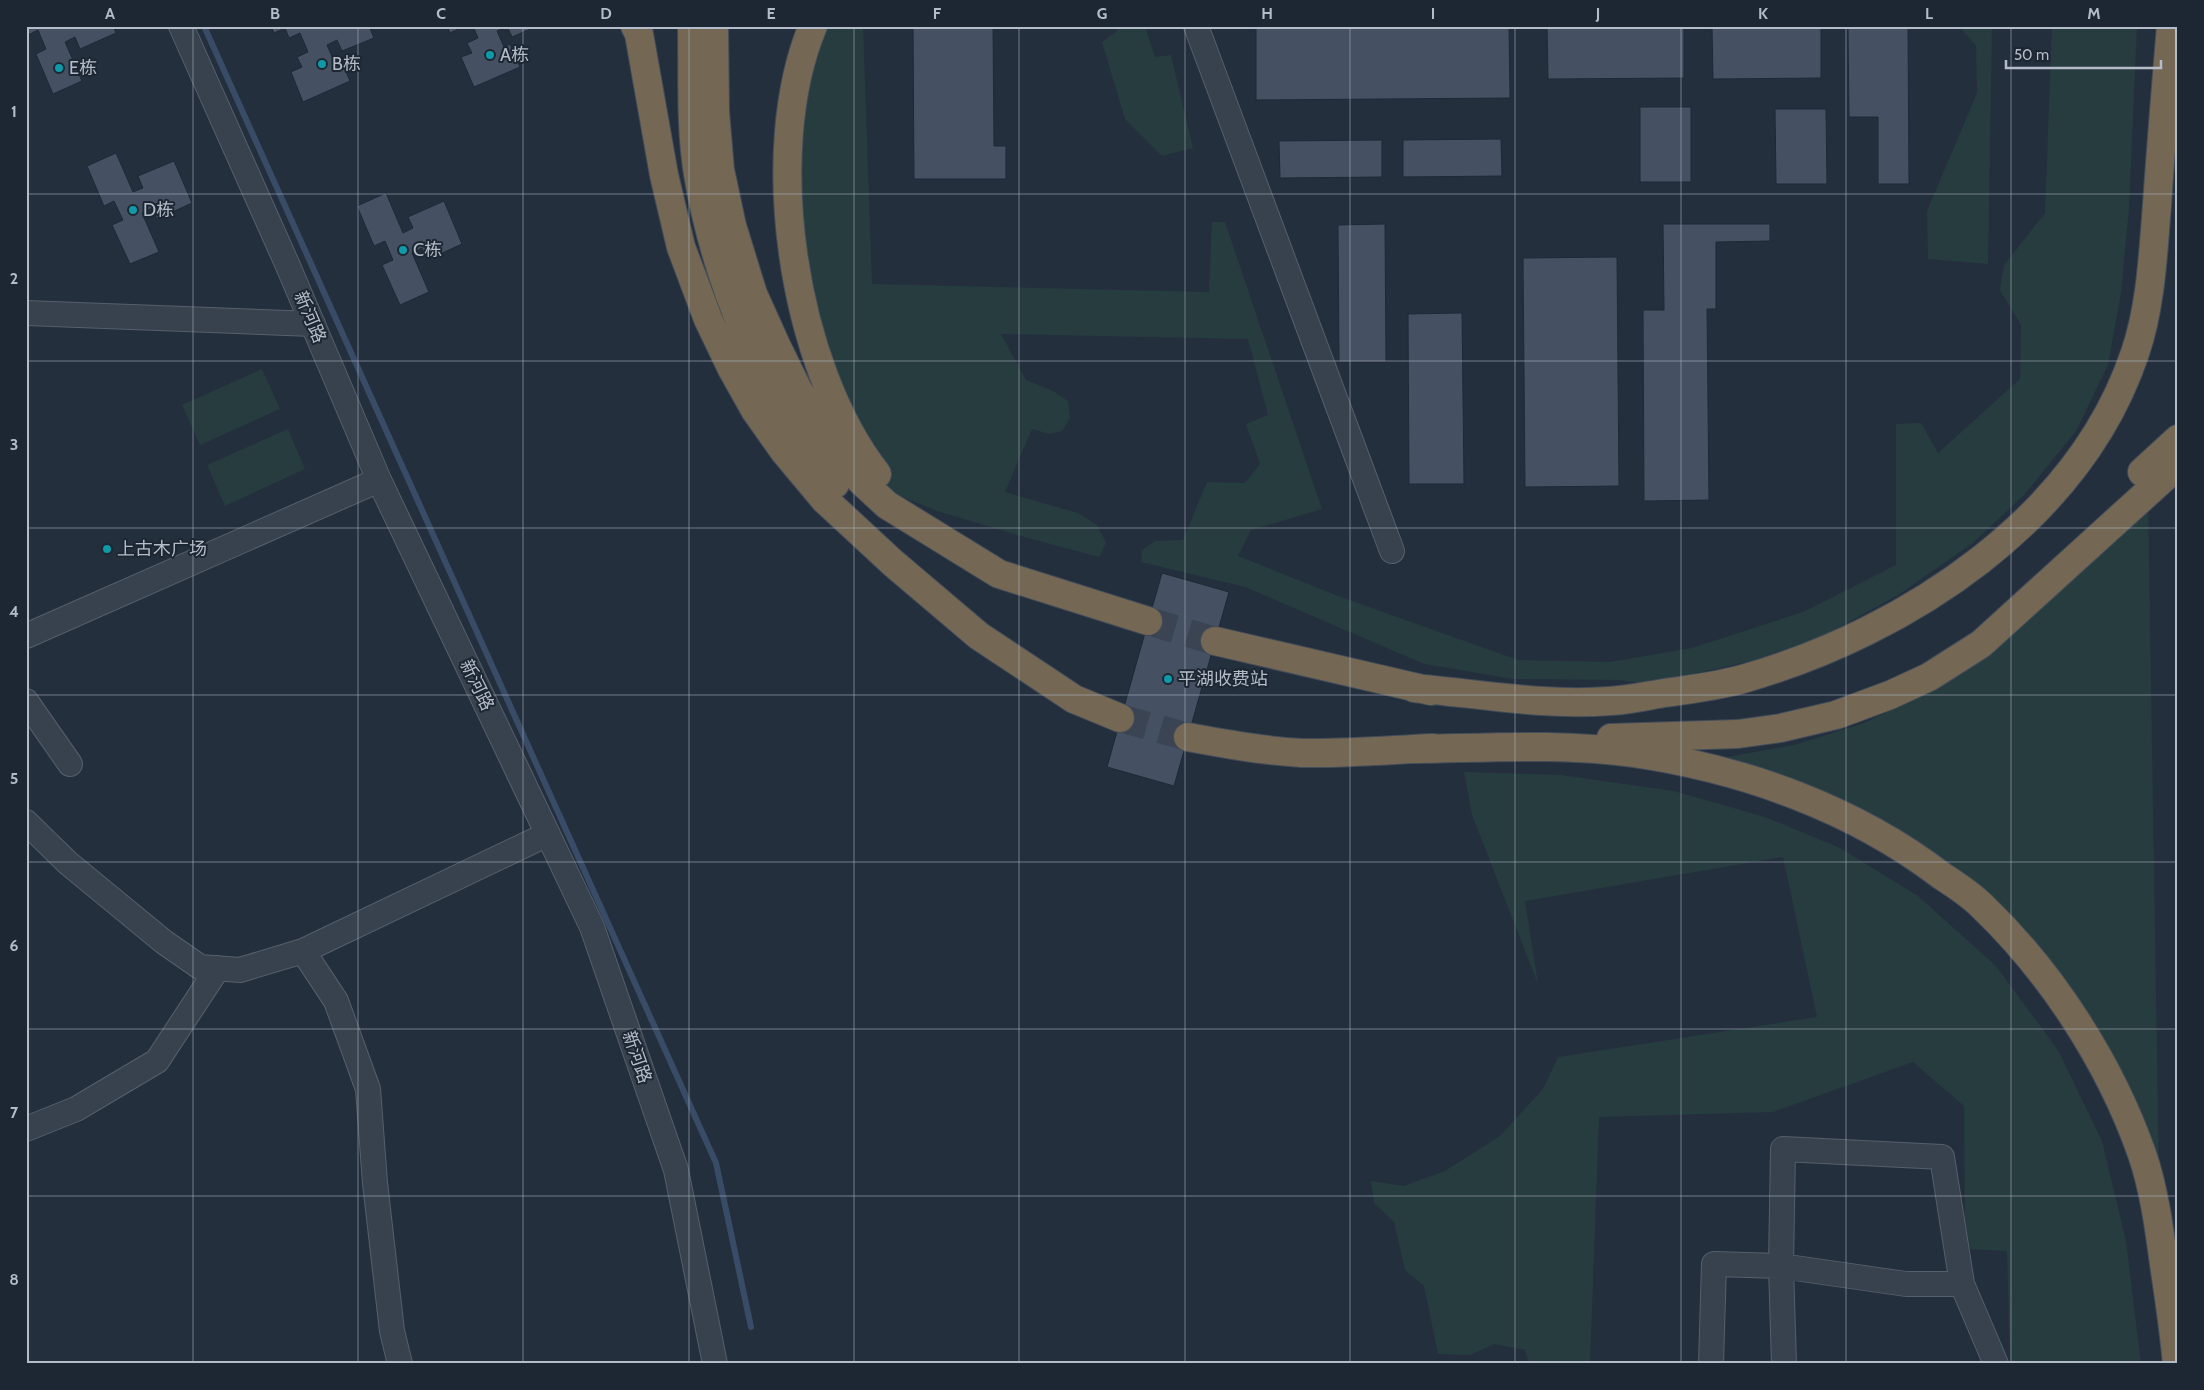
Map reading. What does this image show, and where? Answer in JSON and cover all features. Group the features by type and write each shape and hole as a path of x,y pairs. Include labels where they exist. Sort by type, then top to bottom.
{"highway":[{"path":"635,26 664,175 681,247 708,319 732,369 755,410 784,451 825,500 892,563 979,636 1074,699 1120,718"},
{"path":"692,26 693,114 698,173 710,232 732,302 777,399 818,464 845,496 979,636"},
{"path":"714,26 715,112 720,170 732,226 753,294 797,388 836,451 861,481 887,505 999,574 1148,621"},
{"path":"813,26 806,42 795,91 789,137 787,185 791,236 800,297 816,355 835,406 860,452 890,491 917,516 999,574"},
{"path":"1414,688 1578,702 1612,701 1744,679 1802,660 1855,638 1900,614 1963,572 2001,543 2033,514 2058,487 2082,455 2104,421 2121,389 2135,352 2144,318 2152,265 2171,26"},
{"path":"1188,737 1244,748 1301,753 1358,753 1650,736 1738,734 1780,728 1836,715 1890,695 1929,677 1981,644 2178,439"},
{"path":"1215,641 1414,688 1563,716 1737,717 1777,711 1831,698 1883,679 1921,662 1971,630 2178,464"},
{"path":"1415,749 1589,748 1685,762 1793,793 1830,809 1897,845 1927,864 1981,904 2025,951 2065,1004 2123,1107 2142,1156 2158,1218 2177,1364"}],"street":[{"name":"新河路","path":"181,26 313,324 379,480 592,927 676,1170 715,1364"},
{"path":"1196,26 1392,551"},
{"path":"26,313 313,324"},
{"path":"26,636 379,480"},
{"path":"26,701 70,764"},
{"path":"26,822 68,863 164,942 200,967 240,970 303,950 548,834"},
{"path":"303,950 336,1001 368,1089 374,1184 392,1331 400,1364"},
{"path":"26,1129 76,1109 157,1062 218,968"},
{"path":"1784,1364 1781,1266 1784,1149 1942,1157 1962,1284 1996,1364"},
{"path":"1710,1364 1714,1264 1781,1266 1906,1284 1962,1284"}],"green space":[{"path":"808,26 863,26 872,284 1209,292 1212,222 1225,222 1322,509 1251,530 1238,556 1338,596 1518,660 1610,662 1692,648 1803,612 1896,565 1896,424 1921,423 1938,453 2020,379 2021,325 2000,290 2004,265 2045,213 2052,26 2137,26 2129,208 2121,293 2108,365 2076,431 2025,494 1973,543 1898,595 1825,635 1751,661 1649,684 1618,680 1513,679 1424,664 1245,587 1141,562 1142,550 1155,541 1183,540 1207,482 1245,483 1260,464 1246,424 1268,415 1248,339 1001,334 1026,380 1053,391 1068,401 1070,418 1062,431 1049,434 1032,429 1005,492 1078,513 1097,525 1106,543 1099,557 937,511 900,496 870,470 789,282"},
{"path":"1116,26 1145,26 1155,57 1171,55 1193,148 1162,156 1125,119 1102,42 1117,31"},
{"path":"1959,26 1992,26 1988,264 1928,259 1927,211 1977,93 1976,46"},
{"path":"262,369 280,409 200,445 182,405"},
{"path":"288,429 305,469 225,506 207,465"},
{"path":"2148,499 2159,1178 2123,1100 2002,912 1722,758 1794,745 1864,723 1921,696"},
{"path":"1464,772 1561,775 1674,791 1765,817 1840,848 1918,896 1996,966 2058,1050 2102,1141 2126,1241 2141,1364 2010,1364 2007,1251 1965,1249 1964,1106 1913,1062 1773,1112 1599,1117 1590,1364 1529,1364 1525,1350 1494,1344 1470,1355 1438,1354 1424,1286 1405,1270 1394,1222 1374,1203 1371,1181 1404,1186 1445,1171 1500,1136 1543,1089 1558,1057 1817,1017 1783,857 1525,901 1538,984 1472,815"}],"building":[{"name":"E栋","path":"26,26 113,26 116,33 80,49 75,37 65,42 82,81 53,94 36,54 46,49 38,30 28,35"},
{"name":"B栋","path":"271,26 369,26 374,38 342,51 337,40 327,45 334,61 340,58 350,81 303,102 291,72 302,67 297,57 308,52 300,33 289,38 285,28 274,33"},
{"name":"A栋","path":"447,26 465,26 450,33"},
{"name":"A栋","path":"473,26 507,26 497,31 504,47 510,44 520,67 474,87 461,57 472,53 467,43 478,38"},
{"name":"A栋","path":"507,26 535,26 535,27 512,37"},
{"path":"913,26 993,26 994,146 1006,146 1006,179 914,179"},
{"path":"1256,26 1509,26 1510,98 1256,100"},
{"path":"1547,26 1684,26 1684,78 1548,79"},
{"path":"1712,26 1821,26 1821,78 1713,79"},
{"path":"1848,26 1908,26 1909,184 1878,184 1878,117 1849,117"},
{"path":"1640,107 1691,107 1691,182 1640,182"},
{"path":"1775,109 1826,109 1827,184 1776,184"},
{"path":"1501,139 1502,176 1403,177 1403,140"},
{"path":"1382,140 1382,177 1280,178 1279,141"},
{"name":"D栋","path":"116,153 133,192 143,188 138,176 174,161 192,203 157,219 152,208 142,213 159,252 130,264 112,225 123,220 114,201 104,206 87,166"},
{"name":"C栋","path":"386,193 403,233 413,228 408,217 444,201 462,244 427,260 422,248 412,253 429,292 400,305 382,265 393,260 385,241 374,246 357,206"},
{"path":"1385,224 1386,362 1339,362 1338,225"},
{"path":"1663,224 1770,224 1770,241 1716,242 1716,309 1707,309 1709,500 1644,501 1643,310 1664,310"},
{"path":"1617,257 1619,486 1525,487 1523,258"},
{"path":"1462,313 1464,484 1409,484 1408,314"},
{"name":"平湖收费站","path":"1162,573 1229,592 1174,786 1107,767"}],"waterway":[{"path":"204,26 716,1163 751,1327"}],"tunnel":[{"path":"1148,621 1215,641"},
{"path":"1120,718 1188,737"}],"place":[{"name":"A栋","path":"490,55"},
{"name":"B栋","path":"322,64"},
{"name":"E栋","path":"59,68"},
{"name":"D栋","path":"133,210"},
{"name":"C栋","path":"403,250"},
{"name":"上古木广场","path":"107,549"},
{"name":"平湖收费站","path":"1168,679"}]}
